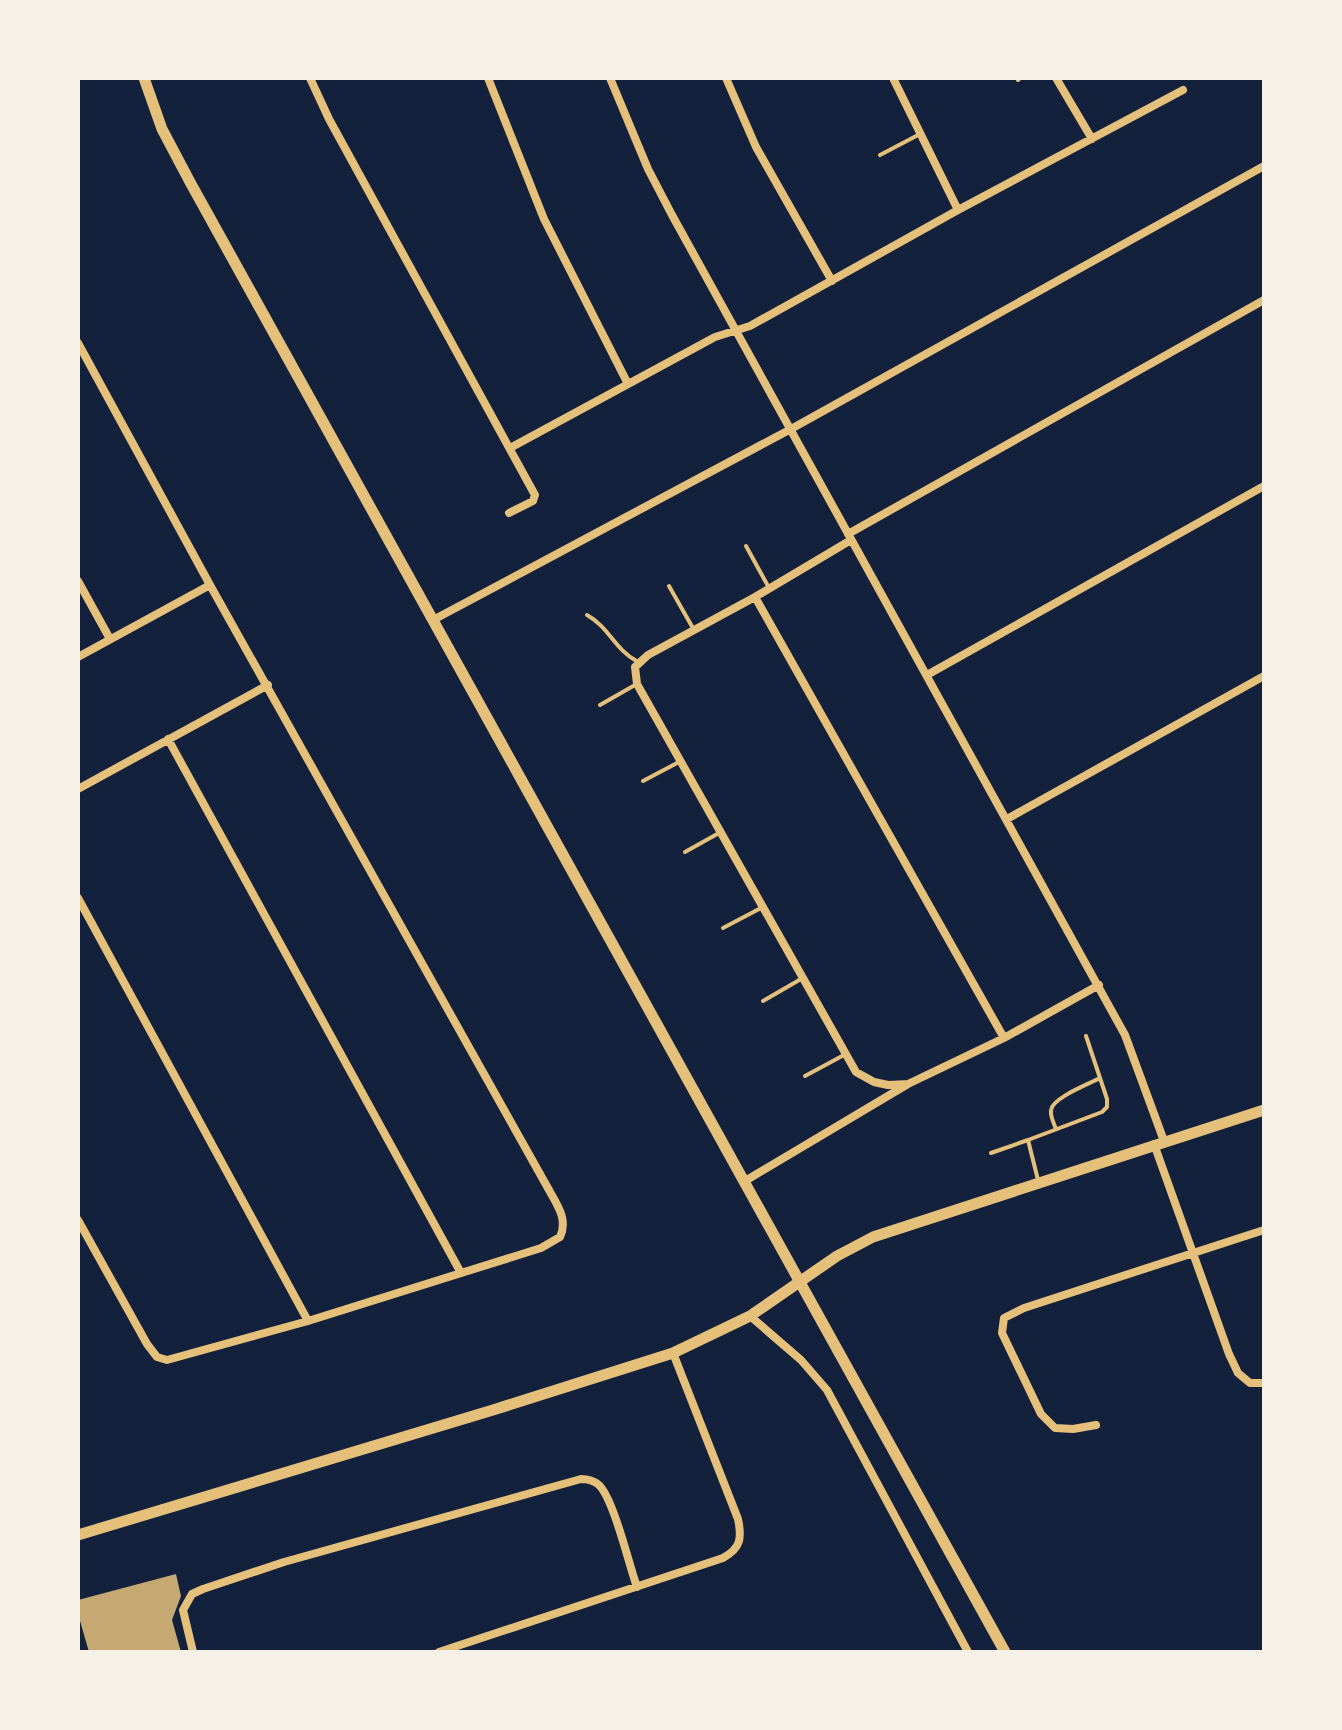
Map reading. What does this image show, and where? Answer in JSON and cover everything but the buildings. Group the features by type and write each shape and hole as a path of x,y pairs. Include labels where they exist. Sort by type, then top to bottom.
{"street":[{"path":"144,78 162,129 190,182 1005,1652"},
{"path":"310,78 423,295 535,495 533,501 509,513"},
{"path":"488,78 544,219 628,384"},
{"path":"610,78 661,194 1099,985 1134,1055 1191,1253 1233,1363 1238,1373 1250,1383 1264,1383"},
{"path":"726,78 756,147 832,281"},
{"path":"893,78 958,210"},
{"path":"1056,78 1092,139"},
{"path":"510,448 715,337 750,326 1183,90"},
{"path":"433,620 791,429 1264,166"},
{"path":"908,1084 874,1082 856,1072 637,684 634,673 638,662 755,597 849,537 1264,300"},
{"path":"78,343 555,1201 563,1219 563,1233 541,1248 308,1321 173,1359 161,1358 147,1344 78,1220"},
{"path":"927,675 1264,486"},
{"path":"78,581 110,639"},
{"path":"78,657 210,585"},
{"path":"755,597 1004,1038"},
{"path":"1007,819 1264,676"},
{"path":"78,789 268,685"},
{"path":"168,739 461,1273"},
{"path":"78,898 308,1321"},
{"path":"745,1181 908,1084 1004,1038 1099,985"},
{"path":"78,1535 673,1353 750,1316 837,1256 873,1237 1264,1110"},
{"path":"1096,1425 1055,1428 1041,1414 1002,1333 1004,1318 1024,1308 1264,1230"},
{"path":"750,1316 793,1352 827,1390 968,1652"},
{"path":"439,1652 723,1558 738,1547 741,1539 738,1519 673,1353"},
{"path":"193,1652 183,1610 192,1594 203,1589 284,1562 581,1479 598,1484 607,1498 637,1587"}],"lane":[{"path":"880,155 921,134"},
{"path":"746,546 769,588"},
{"path":"669,586 694,630"},
{"path":"587,615 598,621 617,648 638,662"},
{"path":"600,705 637,684"},
{"path":"643,781 681,761"},
{"path":"685,852 721,832"},
{"path":"723,928 763,907"},
{"path":"763,1001 803,978"},
{"path":"991,1153 1102,1112 1107,1107 1086,1036"},
{"path":"805,1076 846,1054"},
{"path":"1056,1129 1050,1113 1051,1106 1100,1078"},
{"path":"1028,1140 1039,1182"}]}
